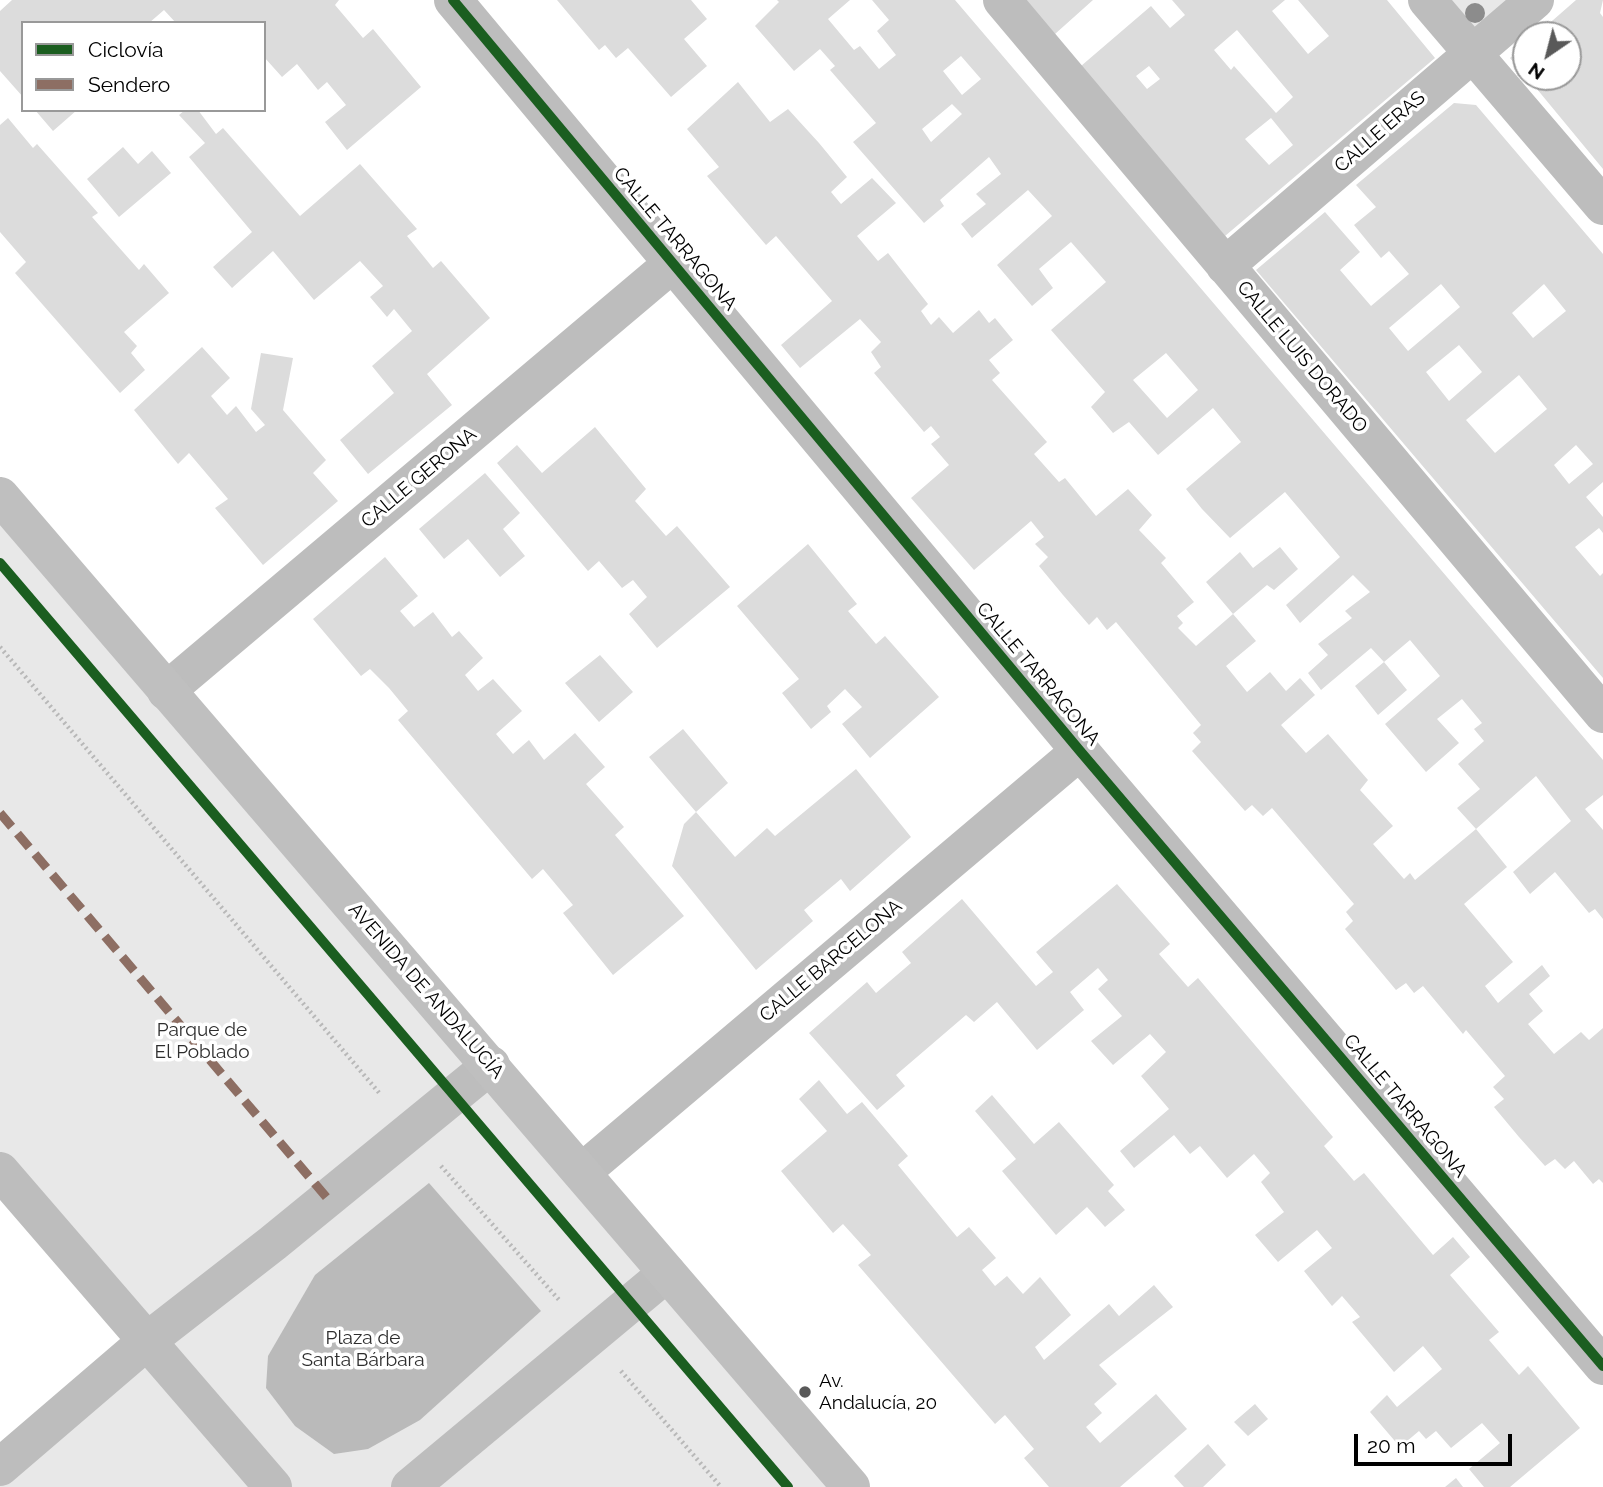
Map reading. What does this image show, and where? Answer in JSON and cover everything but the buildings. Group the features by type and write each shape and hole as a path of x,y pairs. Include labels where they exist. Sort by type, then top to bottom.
{"street":[{"name":"CALLE TARRAGONA","path":"453,0 1080,751 1603,1366"},
{"name":"CALLE LUIS DORADO","path":"1002,0 1603,714"},
{"path":"1427,0 1603,206"},
{"name":"CALLE ERAS","path":"1225,265 1535,0"},
{"name":"CALLE GERONA","path":"166,691 672,264"},
{"name":"AVENIDA DE ANDALUCÍA","path":"0,496 491,1065 850,1487"},
{"name":"CALLE BARCELONA","path":"582,1172 1080,751"},
{"path":"0,1467 147,1340 412,1132 491,1065"},
{"path":"0,1171 273,1487"},
{"path":"410,1487 667,1273"}],"path":[{"path":"0,647 412,1132 722,1487"}],"green space":[{"path":"1427,0 1535,0 1473,52"},
{"path":"0,496 851,1487 0,1487 0,1467 146,1340 0,1171"}],"shaded area":[{"path":"429,1183 541,1311 420,1420 368,1449 334,1454 295,1426 266,1388 268,1356 315,1275"}],"marked path":[{"path":"0,813 328,1199"}],"cycle path":[{"path":"453,0 1080,751 1603,1366"},
{"path":"0,563 788,1487"}],"place":[{"name":"Av. Andalucía, 20","path":"805,1392"}],"park label":[{"name":"Parque de El Poblado","path":"202,1041"},
{"name":"Plaza de Santa Bárbara","path":"363,1349"}]}
